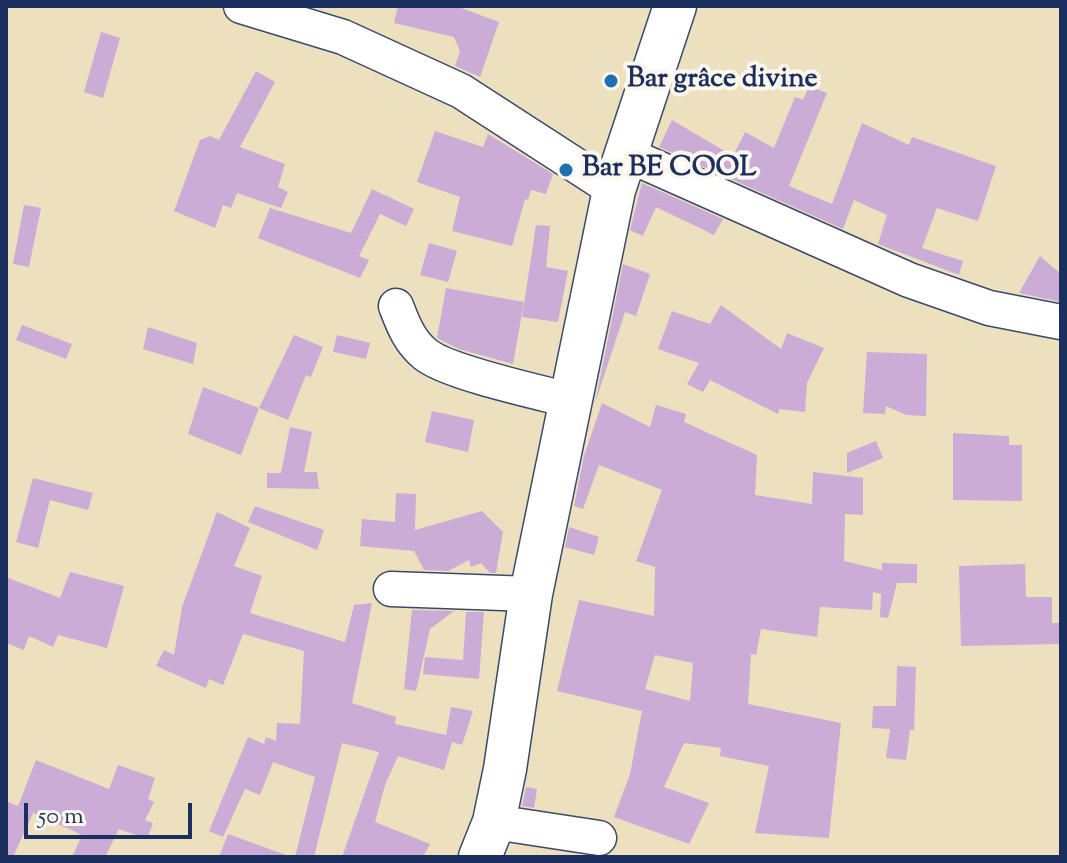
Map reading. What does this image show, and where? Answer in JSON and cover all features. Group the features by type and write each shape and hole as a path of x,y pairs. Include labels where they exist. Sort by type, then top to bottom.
{"main road":[{"path":"487,840 569,400 620,172 675,6"}],"street":[{"path":"241,6 343,37 461,91 620,172 989,308 1061,322"},
{"path":"396,306 406,332 426,356 499,383 569,400"},
{"path":"391,589 531,594"},
{"path":"487,840 599,838"}],"building":[{"path":"398,6 456,6 499,22 480,77 455,66 460,51 454,37 394,23"},
{"path":"101,32 120,38 103,98 84,92"},
{"path":"256,71 275,82 240,147 285,164 278,187 288,192 281,208 237,193 231,208 223,205 215,228 174,211 200,140 210,136 219,140"},
{"path":"809,86 827,93 789,186 832,204 862,123 909,145 912,137 996,166 978,221 937,208 922,248 963,261 959,275 878,244 887,215 854,200 843,229 659,147 672,120 733,156 745,132 774,148 795,97 803,100"},
{"path":"435,131 483,147 488,134 553,174 546,194 531,190 528,200 525,199 512,246 452,231 460,197 417,182"},
{"path":"642,183 723,219 714,235 656,207 643,236 630,230"},
{"path":"372,189 414,209 406,226 380,214 359,256 369,260 360,278 258,238 270,208 351,233"},
{"path":"24,205 41,208 29,267 13,264"},
{"path":"536,225 550,226 546,267 568,271 558,322 522,317"},
{"path":"429,243 457,251 448,282 420,275"},
{"path":"1040,256 1061,274 1061,302 1019,293"},
{"path":"623,264 650,274 636,316 625,312 595,403"},
{"path":"446,288 524,302 513,364 459,349 437,338"},
{"path":"721,305 781,349 787,333 824,348 807,383 805,412 779,409 778,414 710,380 703,392 687,384 699,363 658,349 672,311 710,324"},
{"path":"22,325 72,344 66,359 16,340"},
{"path":"148,327 197,343 193,364 143,349"},
{"path":"294,335 323,347 311,377 306,375 288,420 259,408"},
{"path":"337,335 370,343 366,359 333,352"},
{"path":"867,352 927,354 926,416 906,415 886,406 885,414 863,413"},
{"path":"203,387 259,408 241,455 188,434"},
{"path":"602,403 650,427 656,405 686,414 684,422 757,455 755,495 812,504 813,472 863,478 863,515 845,514 844,561 882,570 882,563 917,564 917,583 897,583 888,618 880,617 881,594 873,592 872,610 820,607 817,637 761,629 756,655 751,654 748,704 841,723 829,838 755,833 769,766 720,756 721,748 684,743 664,787 709,803 689,844 614,817 630,774 642,711 557,691 579,600 654,616 655,567 636,561 662,490 599,465 583,509 574,506 584,456","holes":["655,655 693,663 690,701 645,689"]},
{"path":"432,411 474,420 468,452 425,442"},
{"path":"290,427 312,432 304,472 317,472 319,489 267,488 267,473 281,473"},
{"path":"953,433 1009,436 1009,445 1022,445 1022,501 953,500"},
{"path":"876,441 883,458 847,473 847,453"},
{"path":"33,478 93,493 88,510 50,500 38,548 16,542"},
{"path":"396,493 416,494 415,530 482,511 503,532 496,573 490,573 481,563 471,567 469,560 448,571 424,570 414,551 360,546 362,519 395,522"},
{"path":"255,506 324,530 317,550 248,522"},
{"path":"217,512 250,528 234,566 262,576 250,613 345,642 354,605 372,603 352,703 396,717 395,724 446,735 451,707 473,711 462,745 452,742 444,770 398,756 385,785 375,822 430,844 423,857 342,857 379,752 342,743 314,857 295,857 315,777 273,762 260,795 245,789 223,837 209,831 248,737 264,744 266,737 276,741 277,723 300,724 304,651 243,634 223,685 209,679 206,688 156,666 164,650 174,655 182,607"},
{"path":"569,527 599,537 594,555 565,547"},
{"path":"1025,564 1026,597 1052,597 1052,623 1061,623 1061,644 961,646 959,566"},
{"path":"70,572 124,586 107,648 58,635 53,647 29,636 24,650 6,643 6,577 60,598"},
{"path":"412,610 454,611 430,629 416,691 404,689"},
{"path":"466,612 484,612 479,679 423,674 425,657 463,660"},
{"path":"897,666 916,667 914,730 910,730 906,760 886,758 890,729 872,728 873,706 896,706"},
{"path":"36,760 109,789 118,765 155,778 148,799 154,802 145,820 153,823 147,839 119,829 105,857 72,857 82,835 18,806"},
{"path":"526,787 537,789 534,808 522,806"},
{"path":"6,801 33,813 13,857 6,857"},
{"path":"228,834 286,855 219,857"}],"place":[{"name":"Bar grâce divine","path":"611,81"},
{"name":"Bar BE COOL","path":"566,170"}]}
